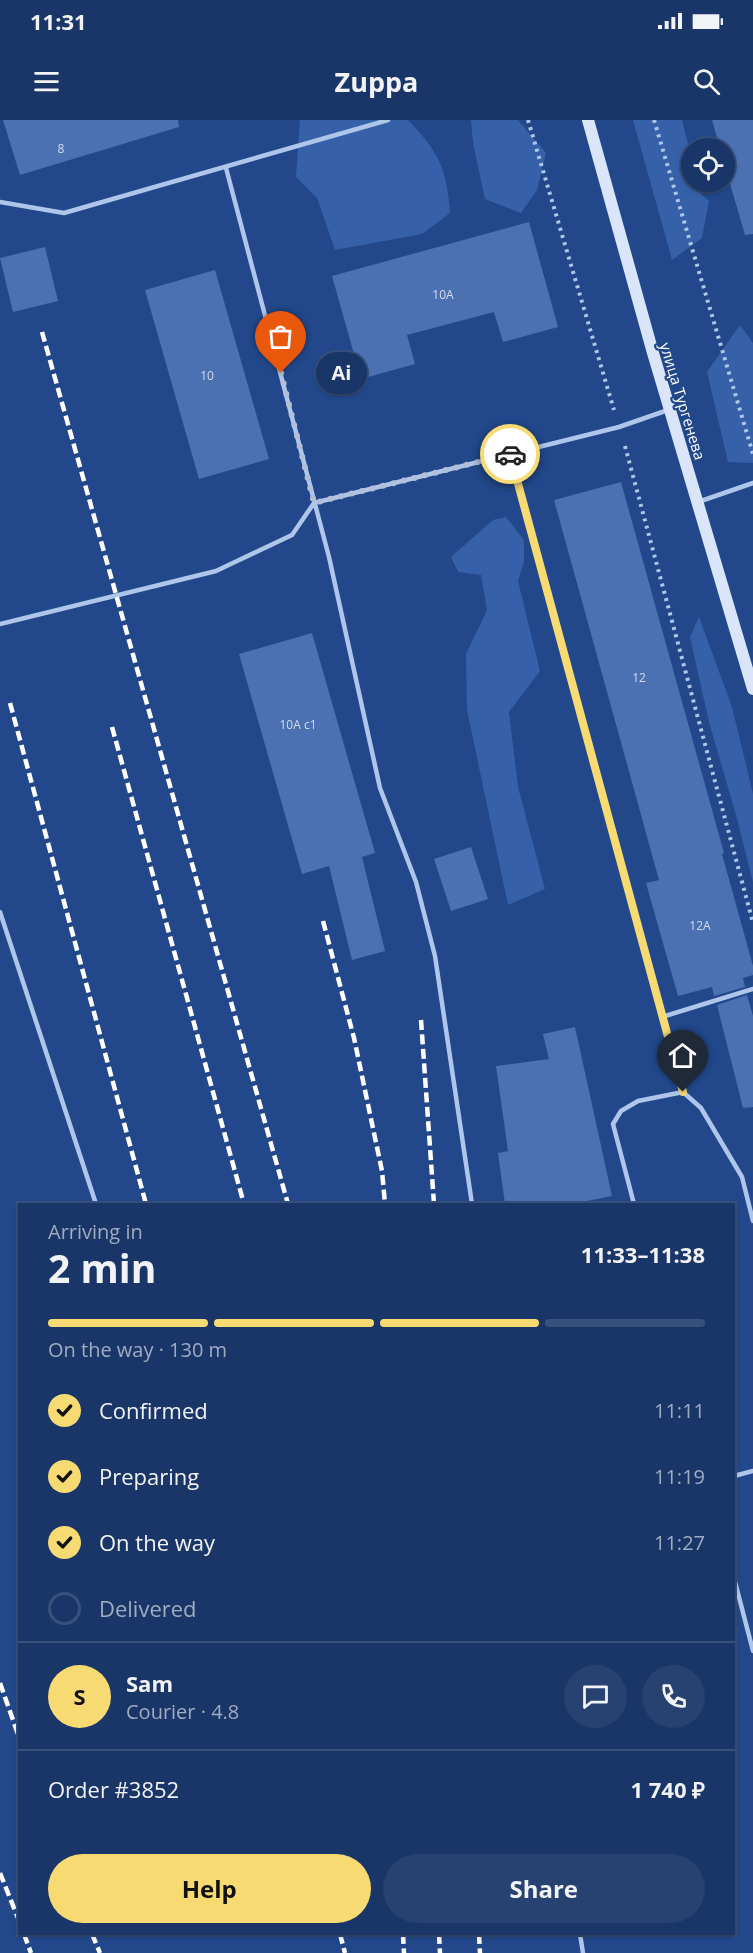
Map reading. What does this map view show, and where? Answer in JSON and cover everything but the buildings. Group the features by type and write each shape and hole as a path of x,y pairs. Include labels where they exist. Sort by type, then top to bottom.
{"main road":[{"name":"улица Тургенева","path":"588,120 670,410 753,689"}],"lane":[{"path":"0,202 64,213 388,120"},
{"path":"226,168 329,557 380,788 416,882 435,956 472,1203"},
{"path":"0,624 216,571 292,535 314,503 619,427 670,410"},
{"path":"510,454 683,1092 701,1108 742,1177 753,1221"},
{"path":"698,502 753,483"},
{"path":"0,912 96,1203"},
{"path":"662,1017 753,989"},
{"path":"634,1203 613,1124 621,1111 638,1101 683,1092"},
{"path":"735,1476 753,1471"},
{"path":"735,1582 753,1651"},
{"path":"580,1935 583,1953"}],"path":[{"path":"528,120 619,427 753,923"},
{"path":"654,120 753,454"}],"shaded area":[{"path":"300,120 408,120 440,162 447,184 450,213 422,234 335,250 317,198 296,177"},
{"path":"471,120 518,120 546,153 537,190 521,213 485,199 473,143"},
{"path":"633,120 682,120 686,138 681,138 681,192 698,192 709,201 702,238 672,260"},
{"path":"740,325 753,343 753,463 728,462 707,372"},
{"path":"506,517 524,540 524,562 518,581 540,671 509,712 518,787 545,889 508,905 467,710 466,654 487,610 481,575 458,572 451,557 493,520"},
{"path":"699,617 732,707 753,794 753,882 709,722 690,637"}],"railway":[{"path":"42,332 288,1203"},
{"path":"10,703 146,1203"},
{"path":"112,727 244,1203"},
{"path":"323,921 354,1038 382,1171 385,1203"},
{"path":"421,1020 434,1203"},
{"path":"0,1683 18,1734"},
{"path":"0,1873 18,1918"},
{"path":"24,1935 31,1953"},
{"path":"92,1935 100,1953"},
{"path":"340,1935 345,1953"},
{"path":"403,1935 404,1953"},
{"path":"439,1935 440,1953"},
{"path":"479,1935 480,1953"}],"way so far":[{"path":"281,373 314,503 510,454"}],"place":[{"name":"Ai","path":"281,373"}],"route":[{"path":"510,454 683,1092"}]}
